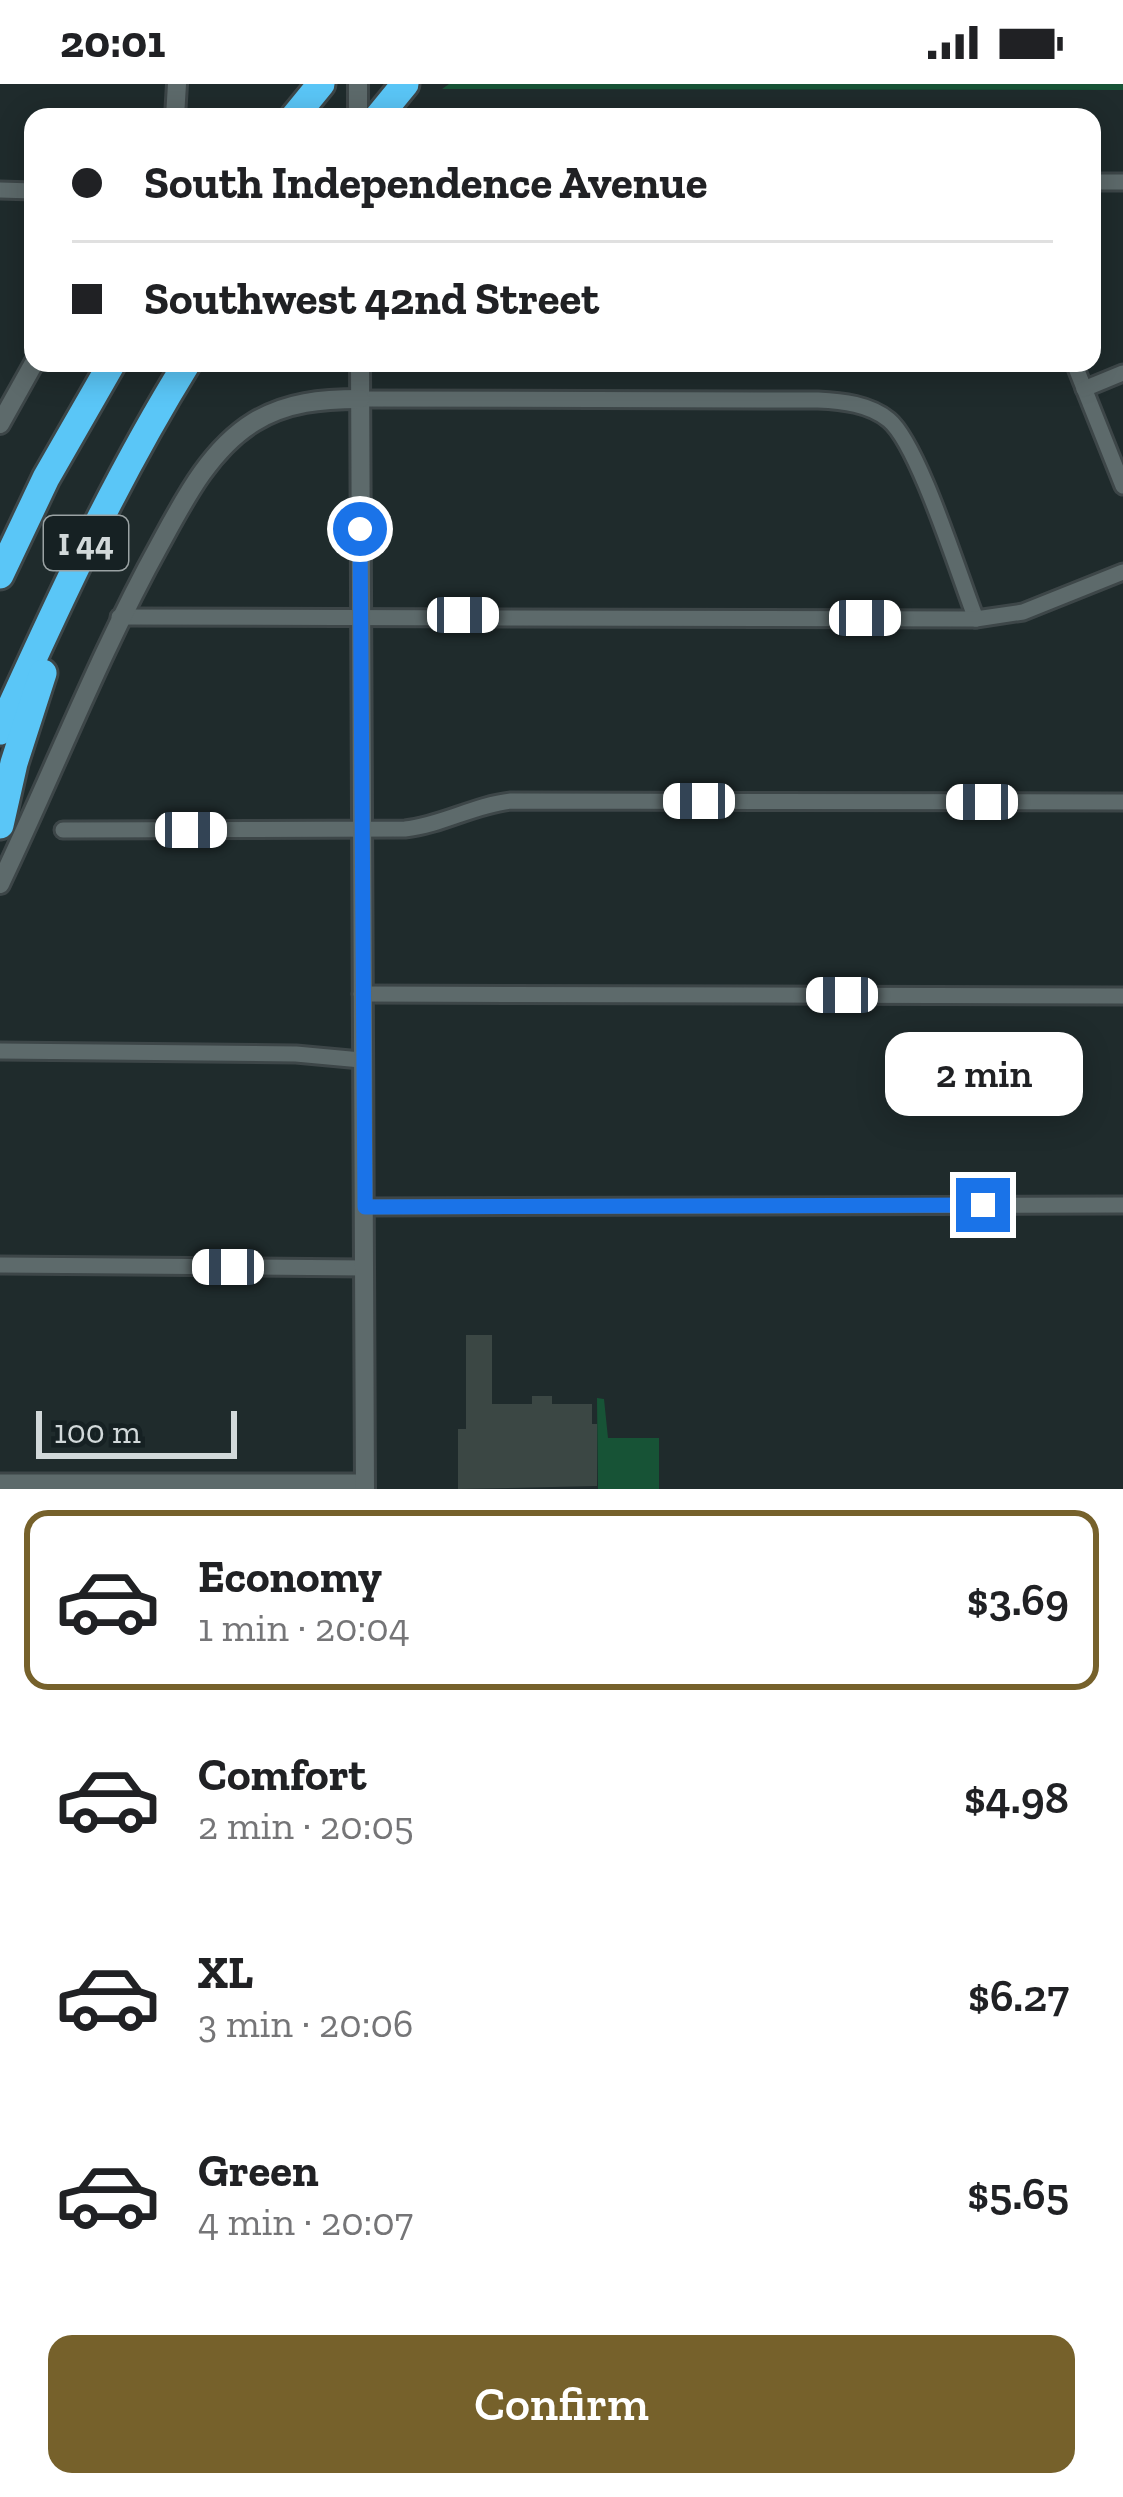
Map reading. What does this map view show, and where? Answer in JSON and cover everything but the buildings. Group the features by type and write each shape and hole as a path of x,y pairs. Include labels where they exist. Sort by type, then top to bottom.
{"highway":[{"path":"301,108 321,84"},
{"path":"385,108 405,84"},
{"name":"I 44","path":"0,574 46,478 107,372"},
{"name":"I 44","path":"0,731 75,566 145,432 182,372"},
{"path":"0,541 46,478"},
{"path":"0,825 14,763 75,566"}],"street":[{"path":"0,424 29,372"},
{"path":"0,1482 365,1485 360,372"},
{"path":"1077,372 1123,486"},
{"path":"1084,389 1123,374"},
{"path":"0,884 119,617 202,472 240,432 288,406 360,399 818,400 867,408 892,422 911,451 976,619"},
{"path":"119,617 976,619 1023,612 1123,572"},
{"path":"64,830 427,826 481,806 511,801 1123,802"},
{"path":"362,994 1123,996"},
{"path":"0,1051 296,1054 362,1060"},
{"path":"365,1207 1123,1205"},
{"path":"0,1265 365,1268"}],"green space":[{"path":"449,84 1123,84 1123,90 442,89"},
{"path":"597,1398 604,1399 608,1438 659,1438 659,1489 598,1489"}],"route":[{"path":"360,529 365,1207 983,1205"}]}
